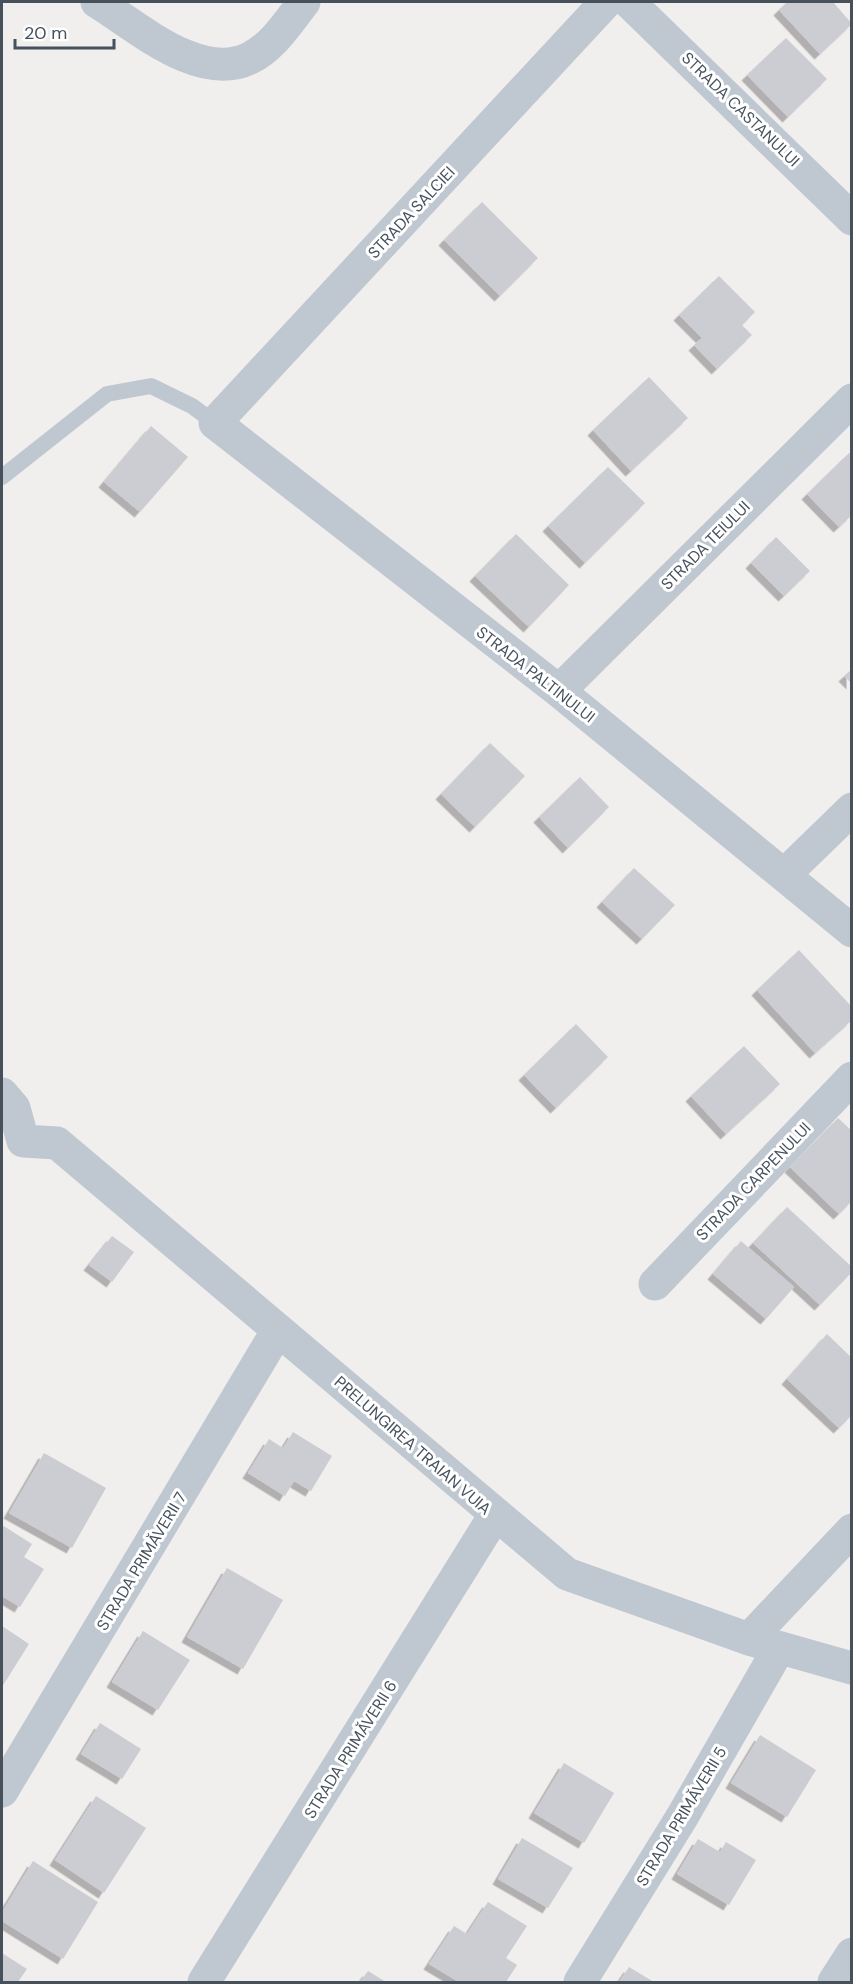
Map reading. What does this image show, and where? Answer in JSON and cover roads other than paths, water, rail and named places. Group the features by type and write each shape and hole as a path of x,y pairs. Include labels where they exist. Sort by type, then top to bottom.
{"street":[{"path":"97,2 190,60 222,66 251,58 277,36 304,2"},
{"name":"STRADA SALCIEI","path":"215,423 606,2"},
{"name":"STRADA CASTANULUI","path":"628,2 852,219"},
{"name":"STRADA TEIULUI","path":"559,691 852,400"},
{"name":"STRADA PALTINULUI","path":"215,423 559,691 852,931"},
{"path":"784,875 852,809"},
{"name":"STRADA CARPENULUI","path":"655,1284 848,1088"},
{"path":"2,1094 14,1107 12,1147"},
{"name":"PRELUNGIREA TRAIAN VUIA","path":"12,1147 57,1143 567,1574 764,1643 852,1668"},
{"name":"STRADA PRIMĂVERII 7","path":"2,1791 278,1330"},
{"path":"253,1375 316,1362"},
{"name":"STRADA PRIMĂVERII 6","path":"204,1983 495,1515"},
{"name":"STRADA PRIMĂVERII 5","path":"580,1983 682,1817 764,1643 852,1530"}],"lane":[{"path":"5,469 107,394 151,386 192,406 215,423"}]}
